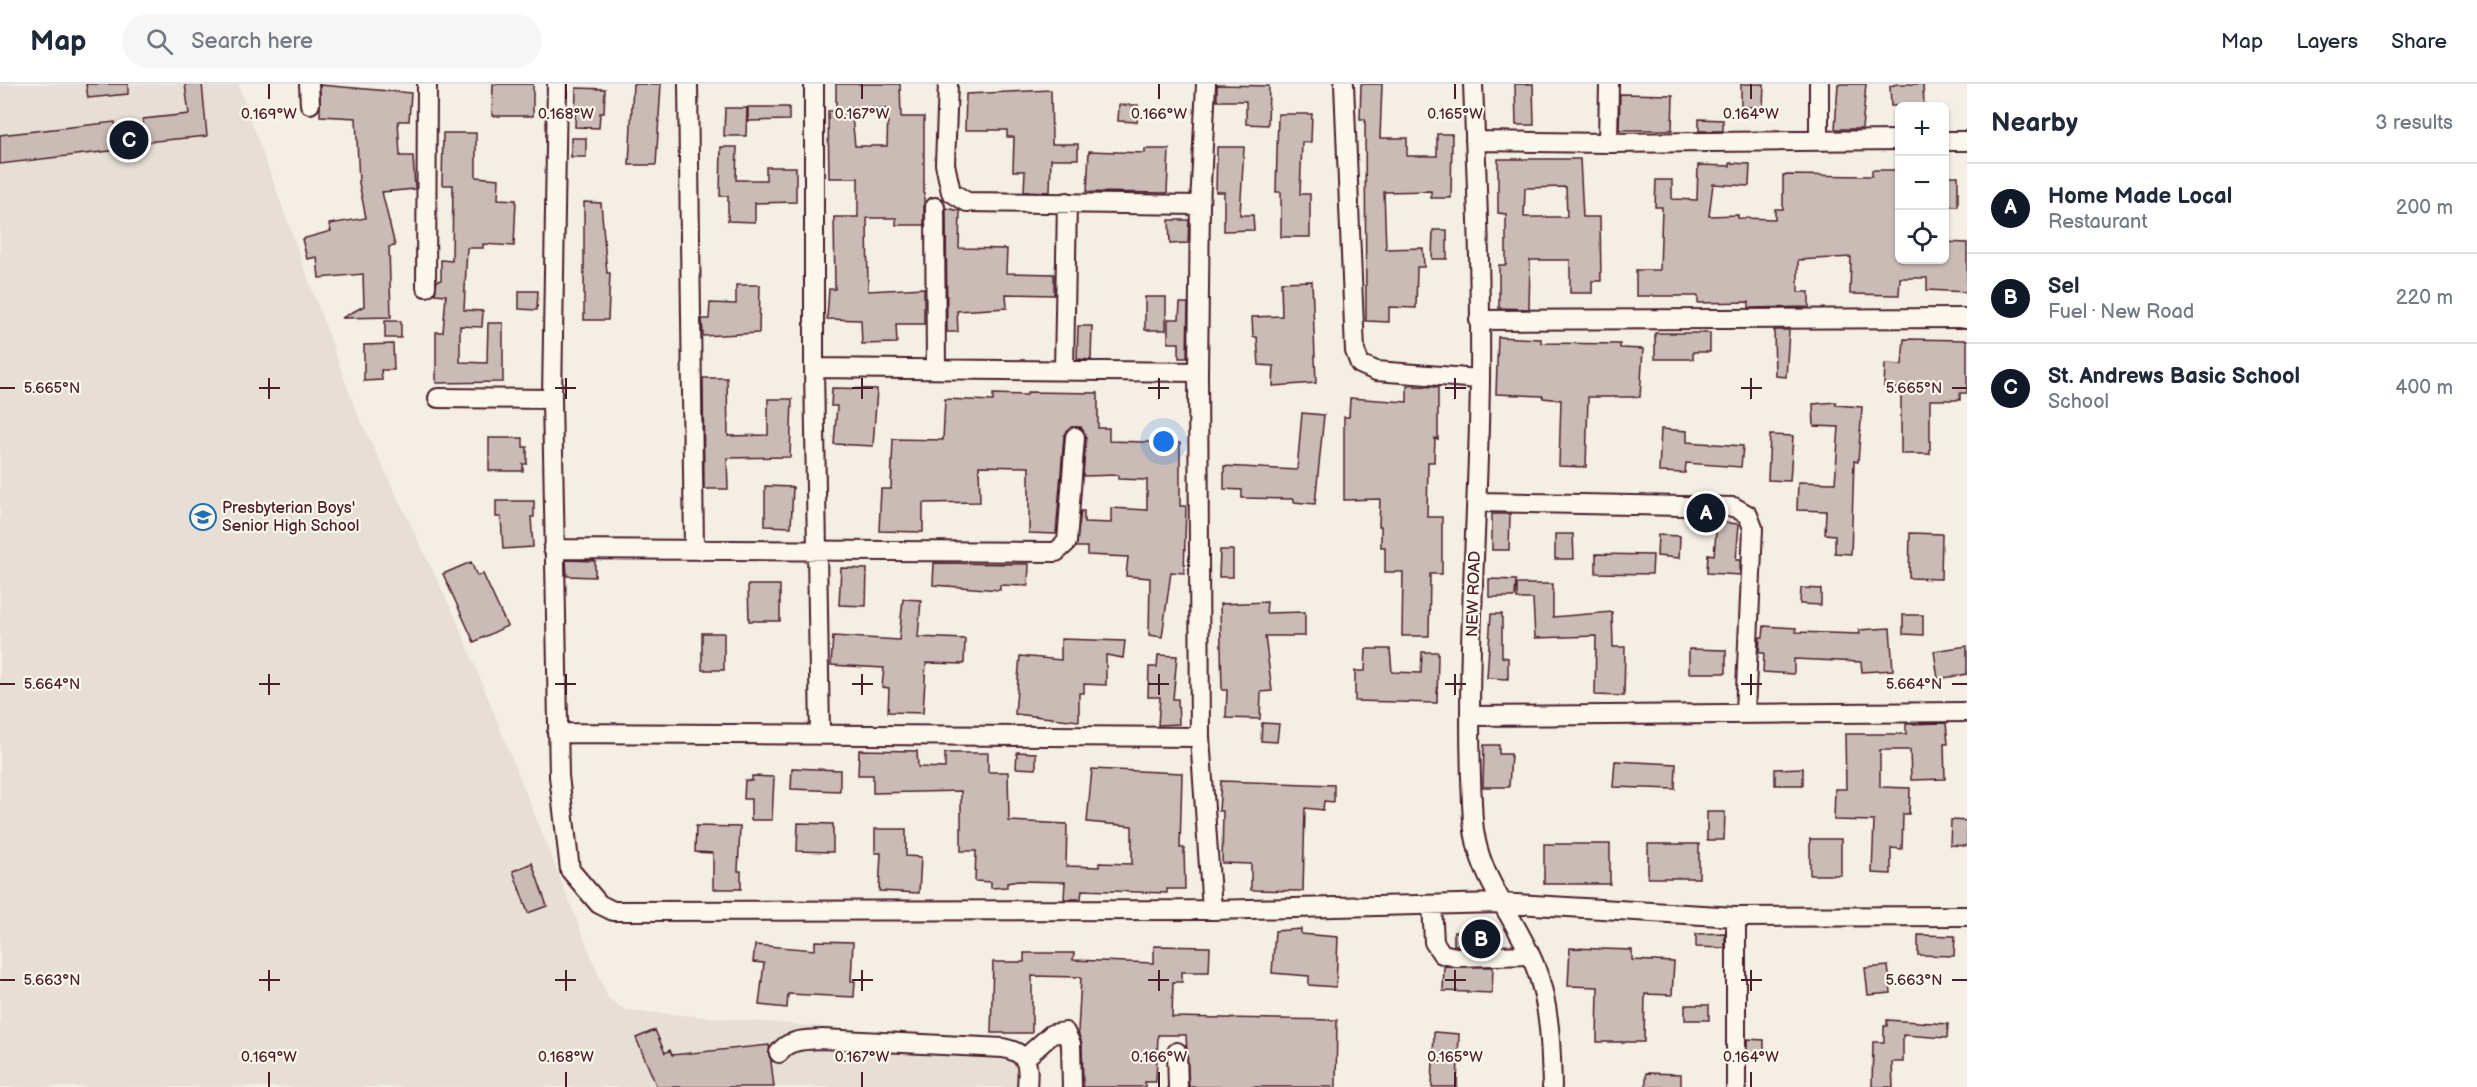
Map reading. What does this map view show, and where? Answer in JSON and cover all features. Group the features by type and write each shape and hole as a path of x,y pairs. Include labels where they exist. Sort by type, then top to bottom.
{"street":[{"path":"309,84 310,104"},
{"path":"426,287 427,84"},
{"path":"557,84 552,399 559,776 570,870 599,904 614,911 1212,910 1500,903 1736,917 1967,916"},
{"path":"688,84 694,548"},
{"path":"814,84 814,368 819,551 820,734"},
{"path":"948,84 945,164 951,192 966,202 1200,205"},
{"path":"1206,84 1200,205 1198,372 1200,737 1212,910"},
{"path":"1344,84 1355,351 1360,364 1376,371 1480,379"},
{"name":"NEW ROAD","path":"1473,84 1480,379 1471,716 1473,824 1480,859 1500,903 1536,966 1547,1013 1551,1043 1552,1087"},
{"path":"1608,143 1609,84"},
{"path":"1819,140 1820,84"},
{"path":"1475,141 1608,143 1895,140"},
{"path":"1949,141 1967,141"},
{"path":"1064,370 1067,202"},
{"path":"934,207 936,369"},
{"path":"1479,320 1967,318"},
{"path":"814,368 1198,372"},
{"path":"438,398 552,399"},
{"path":"553,549 694,548 1056,552 1067,542 1075,437"},
{"path":"1477,502 1734,507 1748,515 1753,528 1745,713"},
{"path":"1471,716 1967,712"},
{"path":"557,733 1200,737"},
{"path":"1432,905 1434,942 1442,954 1456,957 1530,955"},
{"path":"1736,917 1736,1087"},
{"path":"1025,1058 1052,1034 1065,1032 1071,1044 1072,1087"},
{"path":"779,1053 783,1047 794,1042 822,1039 1003,1047 1018,1051 1025,1058 1028,1072 1027,1087"},
{"path":"1177,1052 1178,1087"}],"shaded area":[{"name":"Presbyterian Boys' Senior High School","path":"0,84 238,84 356,411 458,623 608,998 625,1010 1036,1045 1035,1087 0,1087"}],"building":[{"path":"86,84 128,84 128,94 88,98"},
{"path":"185,84 202,84 207,136 145,142 143,119 189,114"},
{"path":"493,84 533,84 533,116 492,116"},
{"path":"633,84 661,84 656,165 629,165"},
{"path":"836,84 900,84 901,117 924,117 924,225 896,225 896,218 867,218 868,291 924,288 924,324 896,324 897,343 862,344 861,320 827,319 829,289 835,289 834,217 858,217 858,178 829,178 828,111 836,111","holes":["851,107 888,109 887,146 855,146"]},
{"path":"1361,84 1382,84 1380,138 1407,138 1407,156 1437,156 1437,134 1452,134 1451,198 1431,198 1431,191 1384,192 1386,249 1423,248 1424,267 1417,267 1416,308 1389,307 1389,322 1366,321 1365,119 1360,119"},
{"path":"1515,84 1533,84 1534,125 1516,125"},
{"path":"1741,84 1764,84 1763,107 1741,107"},
{"path":"1838,84 1866,84 1862,129 1835,129"},
{"path":"1923,84 1924,102 1895,102 1895,106 1891,106 1890,86"},
{"path":"320,85 411,93 409,121 398,121 400,156 413,156 415,189 382,192 395,246 389,247 391,317 342,318 364,306 363,274 319,278 317,257 307,259 302,239 331,231 329,224 366,218 359,183 356,118 320,116"},
{"path":"1217,85 1269,86 1268,125 1246,124 1246,101 1217,101"},
{"path":"576,88 605,89 604,113 600,113 599,128 575,127"},
{"path":"1051,90 1052,144 1078,144 1078,159 1051,159 1050,192 1024,191 1025,171 1013,171 1014,137 1007,137 1007,130 965,130 966,94"},
{"path":"1620,94 1673,95 1672,130 1619,130"},
{"path":"1119,105 1138,105 1137,122 1118,121"},
{"path":"748,107 789,107 789,120 748,121"},
{"path":"725,108 747,108 746,136 724,136"},
{"path":"1278,114 1312,114 1311,142 1302,142 1300,194 1310,194 1310,237 1281,237 1281,192 1276,192"},
{"path":"1699,119 1723,120 1723,131 1699,131"},
{"path":"115,122 118,150 0,164 0,135"},
{"path":"443,133 476,133 476,177 499,179 498,199 516,200 514,246 483,244 483,248 467,248 464,310 483,311 482,327 460,326 460,362 487,363 488,323 503,323 503,382 436,383 436,332 443,332 446,295 435,294 437,281 441,280 441,260 452,261 453,185 442,185"},
{"path":"571,138 586,138 586,157 571,157"},
{"path":"721,147 737,147 736,180 766,180 766,167 796,167 796,202 755,203 755,222 728,221 728,196 720,196"},
{"path":"1217,147 1244,147 1240,215 1253,215 1254,230 1224,231 1224,192 1216,192"},
{"path":"1145,149 1169,149 1167,193 1087,192 1089,151 1145,153"},
{"path":"1498,159 1580,159 1583,217 1600,217 1601,281 1592,281 1592,293 1570,293 1570,260 1530,260 1529,309 1499,308 1499,265 1506,265 1506,214 1498,213","holes":["1566,187 1567,217 1524,217 1525,188"]},
{"path":"1730,163 1750,164 1749,186 1713,184 1709,216 1738,215 1738,218 1775,219 1775,209 1783,209 1783,175 1872,176 1872,170 1895,170 1895,264 1949,264 1949,242 1967,243 1967,292 1927,290 1927,278 1900,278 1899,295 1850,294 1851,257 1798,260 1798,292 1809,292 1809,307 1749,308 1749,302 1698,303 1698,296 1636,296 1636,270 1660,270 1662,207 1655,207 1656,180 1672,180 1672,199 1697,200 1698,165 1730,166"},
{"path":"1949,176 1958,176 1958,206 1949,206"},
{"path":"584,202 601,203 607,273 610,273 608,320 584,320"},
{"path":"946,208 960,211 959,248 1007,249 1006,273 1054,274 1054,295 1006,294 1007,308 957,311 958,332 947,332"},
{"path":"1169,220 1189,220 1188,243 1170,244"},
{"path":"1433,230 1447,230 1447,259 1432,259"},
{"path":"1312,281 1316,383 1273,386 1274,366 1259,365 1257,337 1253,337 1252,317 1282,316 1281,282"},
{"path":"736,285 760,285 759,333 703,336 702,319 709,319 710,303 736,304"},
{"path":"519,291 538,291 537,310 519,309"},
{"path":"1145,297 1166,297 1166,330 1145,330"},
{"path":"1180,303 1188,303 1187,358 1179,358 1179,343 1168,343 1168,319 1179,319"},
{"path":"385,321 401,321 401,338 385,338"},
{"path":"1078,326 1092,326 1091,360 1077,359"},
{"path":"1774,330 1789,330 1786,377 1775,376"},
{"path":"1655,333 1710,333 1710,352 1693,352 1693,359 1655,359"},
{"path":"1498,337 1541,339 1541,343 1620,344 1620,348 1643,349 1640,397 1588,397 1586,467 1559,466 1561,400 1543,398 1543,396 1496,394"},
{"path":"1904,339 1967,340 1967,393 1960,393 1960,400 1930,400 1930,454 1901,454 1901,388 1884,387 1885,364 1902,365"},
{"path":"393,344 394,370 381,370 382,380 364,381 364,345"},
{"path":"703,378 727,378 728,436 768,435 768,399 792,399 790,457 727,458 728,489 704,489"},
{"path":"1407,386 1438,387 1438,439 1435,438 1434,462 1428,462 1427,517 1442,517 1442,574 1430,574 1429,636 1402,636 1403,572 1385,572 1385,547 1381,547 1381,526 1379,526 1380,499 1344,500 1344,417 1349,417 1350,398 1407,402"},
{"path":"832,388 877,389 873,446 834,444 837,406 831,406"},
{"path":"1027,392 1098,393 1098,428 1109,428 1109,441 1180,443 1180,506 1186,506 1184,573 1171,572 1162,637 1149,635 1150,578 1126,576 1128,557 1087,555 1087,547 1076,547 1081,511 1084,511 1084,522 1111,523 1111,508 1147,510 1147,480 1118,479 1118,475 1083,476 1086,437 1081,427 1071,427 1064,436 1056,534 1029,533 1029,467 979,466 980,502 923,503 923,532 879,531 881,489 891,489 893,439 943,440 945,399 993,401 993,394 1027,395"},
{"path":"1836,402 1836,405 1862,407 1858,462 1854,461 1851,554 1835,553 1835,535 1825,534 1826,511 1797,510 1798,482 1835,483 1839,427 1814,426 1813,404"},
{"path":"1302,413 1324,415 1315,504 1294,502 1294,499 1242,498 1242,490 1224,489 1224,466 1297,470"},
{"path":"1661,429 1687,431 1687,442 1743,446 1741,467 1686,463 1685,473 1659,472"},
{"path":"1770,435 1793,436 1790,481 1768,480"},
{"path":"489,438 523,438 523,447 527,447 527,464 523,464 523,471 489,471"},
{"path":"765,486 793,487 791,527 765,526"},
{"path":"496,501 534,501 534,517 531,517 533,547 503,549 501,517 496,517"},
{"path":"1492,514 1510,514 1509,550 1492,550"},
{"path":"1717,522 1739,524 1736,560 1740,560 1740,575 1707,573 1708,554 1714,555"},
{"path":"1910,533 1942,534 1941,579 1909,578"},
{"path":"1555,534 1573,534 1574,559 1555,559"},
{"path":"1658,535 1680,536 1679,558 1657,556"},
{"path":"1220,550 1233,550 1233,577 1219,577"},
{"path":"1596,554 1653,555 1652,574 1596,573"},
{"path":"566,560 595,561 595,577 567,576"},
{"path":"471,562 477,576 483,574 507,626 474,642 443,574"},
{"path":"934,563 1029,564 1028,586 1000,585 1000,590 933,585"},
{"path":"841,568 867,569 866,606 839,605"},
{"path":"1489,579 1516,580 1515,597 1489,597"},
{"path":"1517,584 1553,584 1553,617 1612,612 1613,647 1625,647 1624,696 1595,695 1596,636 1535,638 1533,599 1517,599"},
{"path":"748,585 780,585 780,621 749,621"},
{"path":"1801,588 1821,589 1821,605 1800,604"},
{"path":"903,599 921,600 918,637 965,639 964,664 926,663 923,713 888,712 889,688 882,687 884,668 831,665 833,636 899,640"},
{"path":"1267,602 1266,613 1305,612 1305,636 1265,636 1272,691 1261,692 1260,719 1226,718 1227,690 1222,690 1220,604"},
{"path":"1491,614 1502,614 1502,657 1508,658 1508,679 1487,678"},
{"path":"1903,615 1923,615 1923,635 1903,634"},
{"path":"1764,626 1796,628 1796,632 1860,634 1859,630 1890,628 1893,670 1862,672 1861,662 1794,659 1794,674 1763,672 1764,653 1759,653 1760,637 1763,637"},
{"path":"702,633 724,633 724,670 702,670"},
{"path":"1061,639 1125,641 1123,658 1106,655 1106,685 1084,684 1084,693 1079,693 1079,721 1015,714 1020,656 1061,660"},
{"path":"1967,646 1967,674 1938,679 1934,651"},
{"path":"1366,649 1390,649 1392,672 1421,673 1422,652 1438,652 1437,703 1355,701 1355,671 1365,671"},
{"path":"1689,649 1726,650 1726,673 1689,673"},
{"path":"1158,655 1177,656 1173,699 1178,699 1179,724 1158,725 1160,697 1148,697 1149,667 1157,667"},
{"path":"1262,723 1279,724 1277,742 1261,741"},
{"path":"1946,723 1948,744 1944,744 1945,779 1911,780 1910,750 1880,750 1880,787 1910,788 1909,814 1903,814 1902,849 1891,848 1891,874 1872,873 1874,821 1834,820 1835,789 1846,789 1845,734 1906,734 1906,724"},
{"path":"1484,745 1499,745 1499,754 1511,754 1509,787 1483,787"},
{"path":"859,750 917,751 918,767 945,768 945,753 988,753 988,772 1008,772 1009,821 1067,824 1066,866 1099,867 1099,863 1132,864 1132,826 1087,822 1092,769 1182,773 1180,848 1184,848 1185,889 1167,889 1167,893 1082,890 1081,899 1064,899 1065,882 1018,881 1007,883 1007,887 991,888 991,882 975,881 976,851 961,851 961,791 873,793 873,775 858,775"},
{"path":"1017,752 1036,753 1036,769 1016,768"},
{"path":"1615,761 1676,764 1675,789 1613,787"},
{"path":"792,768 840,770 840,791 791,789"},
{"path":"1803,768 1803,785 1775,785 1775,769"},
{"path":"752,776 774,777 772,820 751,820 751,799 744,799 745,780 752,781"},
{"path":"1221,781 1334,785 1334,802 1324,801 1323,810 1305,808 1303,891 1251,890 1251,864 1222,863 1223,811 1219,811"},
{"path":"1707,812 1725,812 1724,840 1707,840"},
{"path":"1951,820 1967,821 1967,846 1950,845"},
{"path":"798,823 833,824 833,852 797,851"},
{"path":"696,826 740,827 738,871 741,871 741,889 713,889 713,853 695,852"},
{"path":"875,829 906,829 906,856 921,857 919,893 879,891 881,853 875,853"},
{"path":"1810,839 1841,839 1841,875 1810,875"},
{"path":"1544,844 1610,844 1610,884 1544,884"},
{"path":"1648,844 1699,844 1699,878 1648,878"},
{"path":"532,863 547,906 528,913 513,871"},
{"path":"1301,929 1301,934 1338,937 1336,987 1309,985 1309,976 1272,973 1275,931"},
{"path":"1454,932 1494,932 1494,945 1454,945"},
{"path":"1725,933 1725,948 1696,947 1696,934"},
{"path":"1918,935 1955,936 1954,956 1918,955"},
{"path":"815,941 853,942 851,981 855,981 854,997 788,994 787,1008 759,1005 764,963 753,962 755,945 815,950"},
{"path":"1154,946 1210,947 1209,972 1182,972 1182,982 1173,982 1172,1017 1337,1020 1336,1087 1189,1087 1186,1035 1158,1035 1156,1082 1145,1082 1145,1087 1083,1087 1082,1044 1078,1032 1081,977 1032,976 1032,1033 991,1033 993,962 1024,962 1024,953 1074,953 1073,960 1154,963"},
{"path":"1570,948 1632,950 1632,960 1674,962 1672,995 1645,994 1644,1042 1597,1042 1598,987 1568,986"},
{"path":"1444,966 1493,967 1492,993 1443,991"},
{"path":"1888,966 1891,993 1868,995 1865,968"},
{"path":"1685,1005 1709,1005 1709,1020 1685,1020"},
{"path":"1887,1020 1948,1024 1947,1038 1903,1035 1903,1062 1892,1062 1893,1087 1872,1087 1873,1042 1884,1042 1884,1026 1887,1026"},
{"path":"655,1030 665,1053 670,1050 672,1055 769,1045 774,1087 657,1087 636,1038"},
{"path":"1434,1032 1459,1034 1457,1087 1432,1087"},
{"path":"1747,1039 1764,1040 1764,1056 1747,1056"},
{"path":"1646,1073 1681,1074 1681,1087 1646,1087"}],"place":[{"name":"St. Andrews Basic School","path":"129,140"},
{"name":"Home Made Local","path":"1706,513"},
{"name":"Presbyterian Boys' Senior High School","path":"203,517"},
{"name":"Sel","path":"1481,939"}]}
